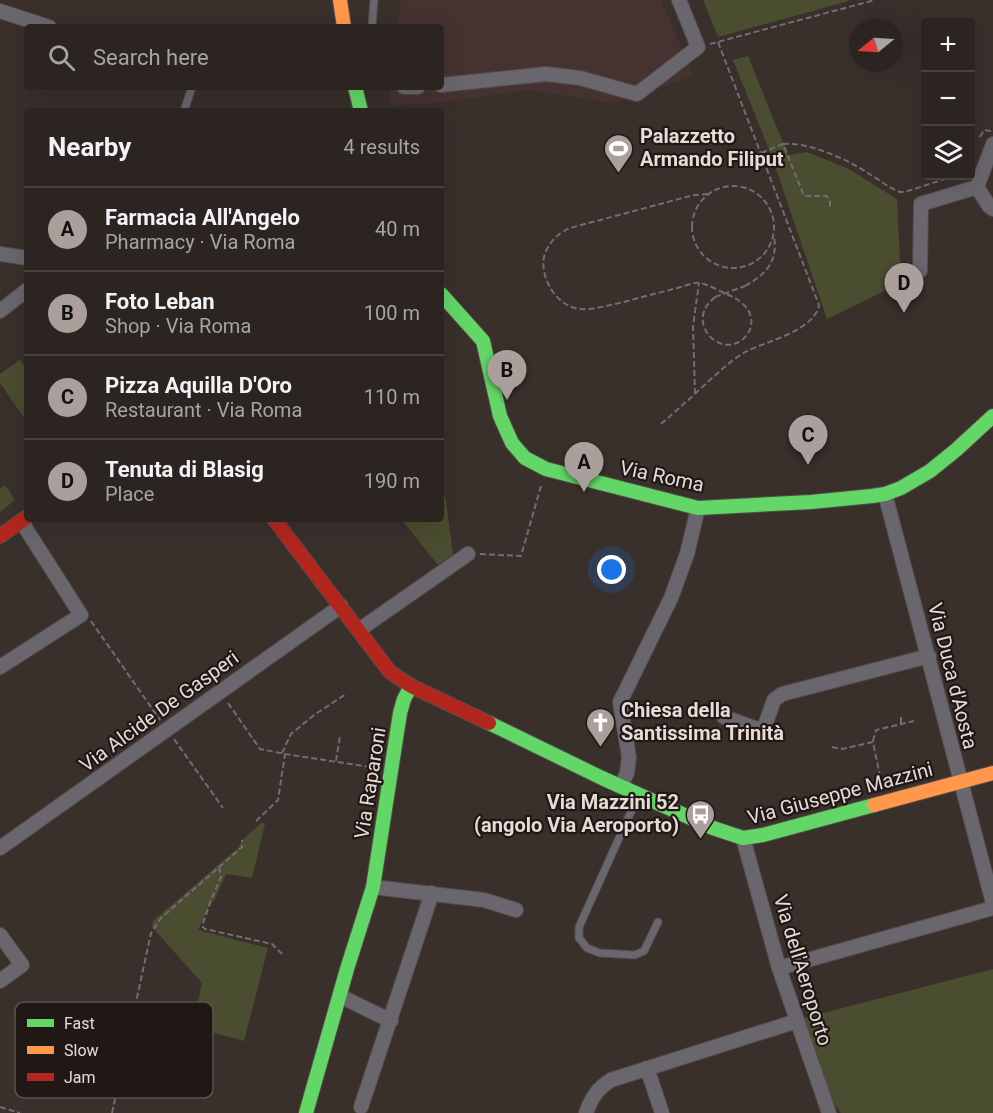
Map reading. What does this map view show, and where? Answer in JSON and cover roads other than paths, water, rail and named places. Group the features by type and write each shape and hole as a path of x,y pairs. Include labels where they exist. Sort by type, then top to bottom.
{"street":[{"path":"340,0 344,24"},
{"path":"444,85 546,74 580,78 637,94 698,47 680,0"},
{"path":"0,11 40,24"},
{"path":"356,90 360,108"},
{"path":"977,187 993,144"},
{"path":"977,187 993,209"},
{"path":"920,271 921,204 977,187"},
{"path":"0,254 24,258"},
{"path":"0,310 24,292"},
{"name":"Via Roma","path":"444,297 483,341 500,416 512,442 525,458 546,469 698,508 827,502 885,494 912,482 938,466 993,417"},
{"name":"Via Duca d'Aosta","path":"885,494 993,903"},
{"path":"621,786 627,773 629,757 620,702 671,598 687,554 698,508"},
{"path":"0,536 24,519"},
{"path":"0,667 81,615 26,522"},
{"name":"Via Giuseppe Mazzini","path":"276,522 390,672 411,686 602,778 713,828 743,838 763,835 993,773"},
{"path":"359,630 468,554"},
{"name":"Via Alcide De Gasperi","path":"0,848 341,606"},
{"path":"724,717 764,731 774,700 782,694 929,656"},
{"name":"Via Raparoni","path":"306,1113 373,887 404,699 411,686"},
{"name":"Via dell'Aeroporto","path":"743,838 779,968 829,1113"},
{"path":"373,887 484,900 516,910"},
{"path":"361,1107 432,893"},
{"path":"779,968 993,908"},
{"path":"0,935 22,964 0,981"},
{"path":"340,996 391,1021"},
{"path":"586,1113 600,1087 611,1080 797,1021"},
{"path":"647,1068 662,1113"}],"lane":[{"path":"372,24 374,0"},
{"path":"185,108 191,90"},
{"path":"360,108 363,90"},
{"path":"639,794 579,927 579,939 587,948 600,953 635,955 644,951 658,922"}],"place":[{"name":"Palazzetto Armando Filiput","path":"619,174"},
{"name":"Tenuta di Blasig","path":"904,313"},
{"name":"Foto Leban","path":"507,400"},
{"name":"Pizza Aquilla D'Oro","path":"808,465"},
{"name":"Farmacia All'Angelo","path":"584,492"},
{"name":"Chiesa della Santissima Trinità","path":"600,748"},
{"name":"Via Mazzini 52 (angolo Via Aeroporto)","path":"700,840"}]}
